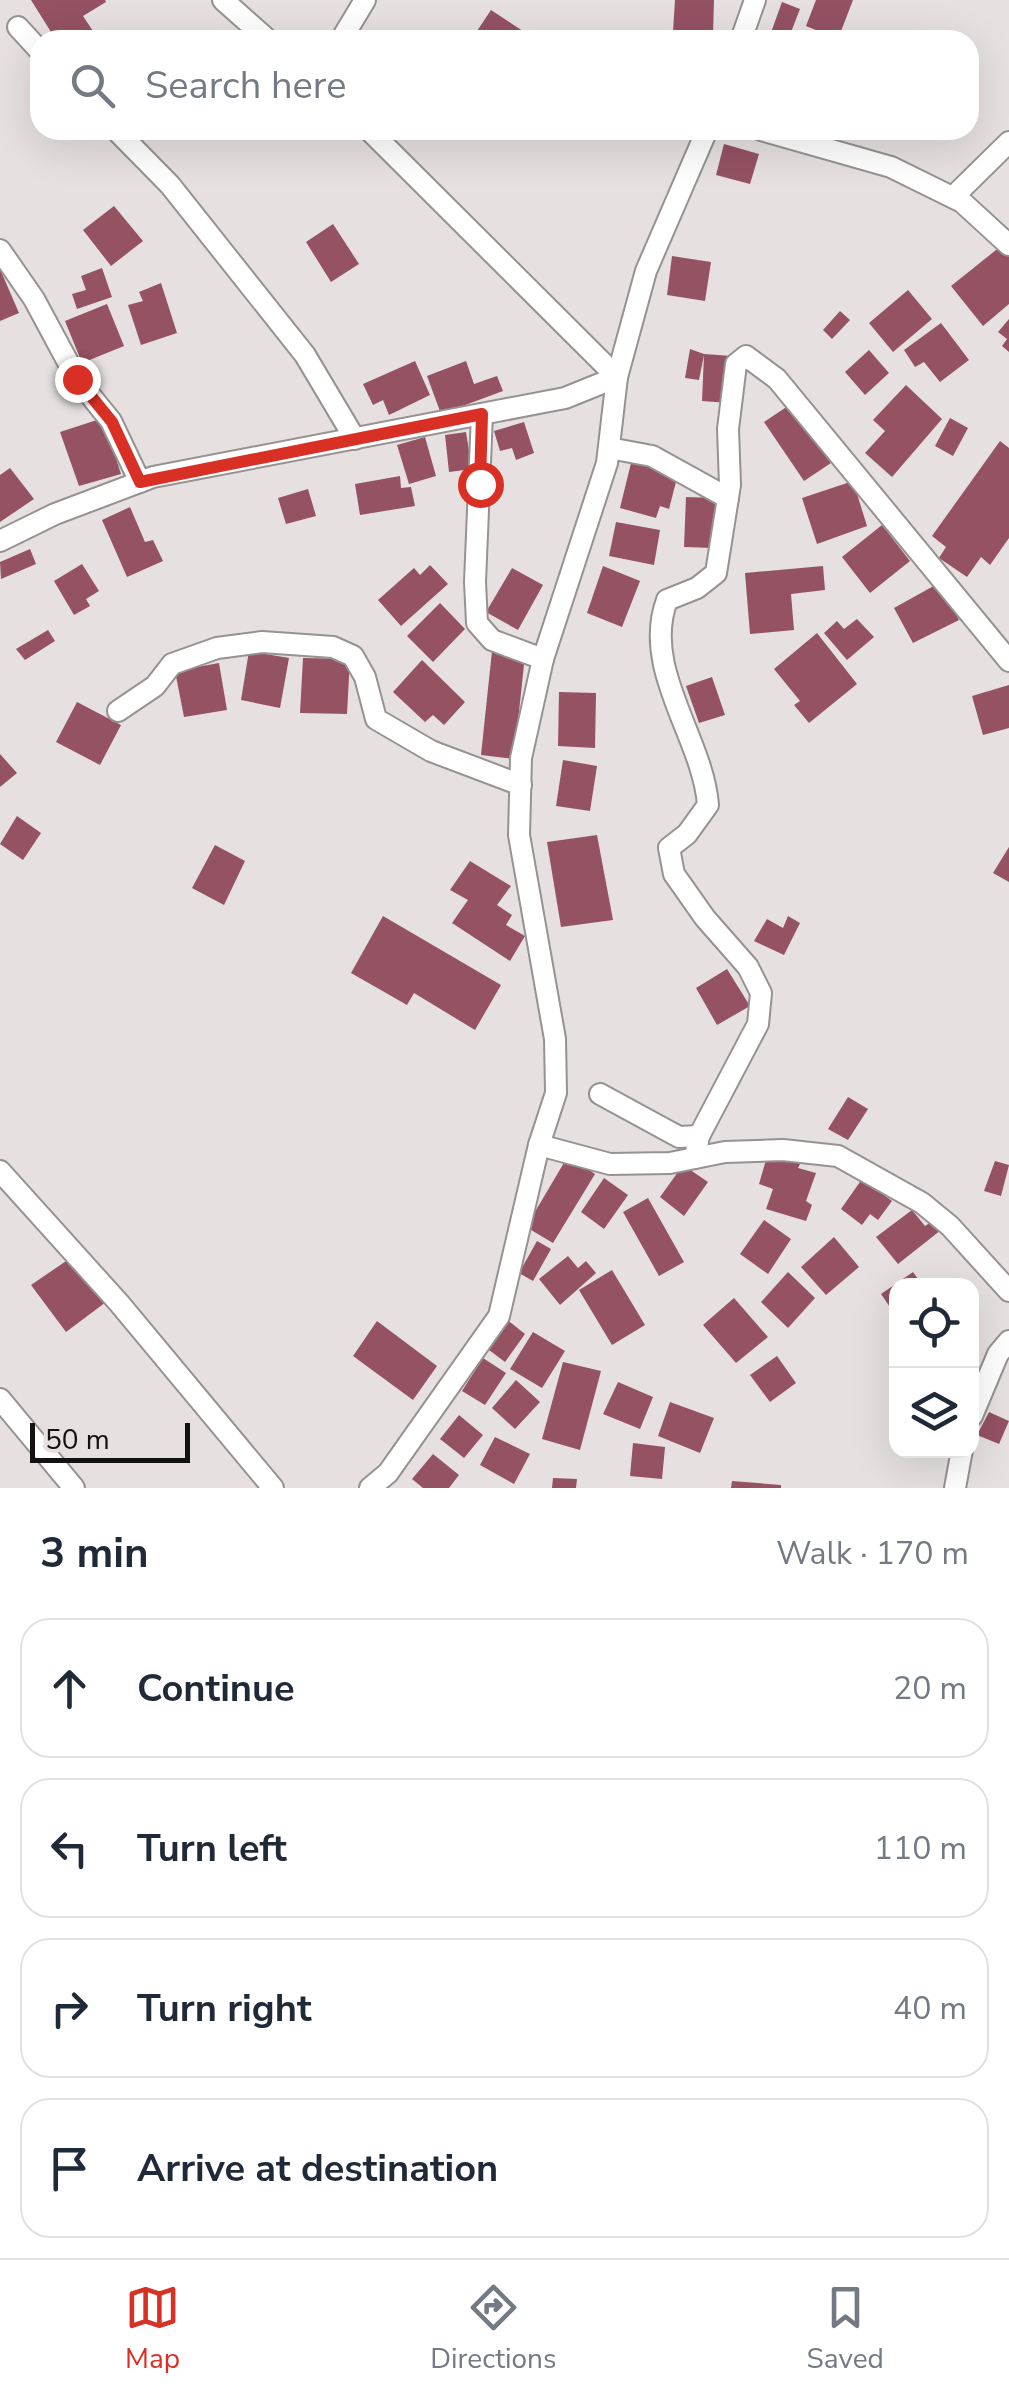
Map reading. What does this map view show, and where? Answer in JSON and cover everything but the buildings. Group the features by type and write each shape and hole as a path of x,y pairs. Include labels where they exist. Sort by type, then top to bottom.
{"street":[{"path":"223,0 257,30"},
{"path":"348,30 365,0"},
{"path":"744,30 755,0"},
{"path":"18,28 30,41"},
{"path":"126,140 170,185 305,356 355,438"},
{"path":"379,140 617,377"},
{"path":"370,1488 392,1480 499,1316 538,1145 556,1094 554,1039 519,835 521,758 543,659 607,463 617,377 646,271 702,140"},
{"path":"796,140 891,167 962,202 1009,246"},
{"path":"953,198 1009,142"},
{"path":"0,250 34,299 77,379 112,422 140,482"},
{"path":"695,1158 699,1136 758,1024 761,993 748,967 674,874 668,848 687,834 708,805 706,781 669,690 660,618 667,600 698,588 716,573 728,498 730,413 736,364 746,356 777,378 1009,661"},
{"path":"0,541 56,514 140,482 564,398 617,377"},
{"path":"482,414 477,623 492,640 543,659"},
{"path":"609,448 652,456 728,498"},
{"path":"118,711 155,686 172,664 217,648 262,642 334,647 353,656 365,677 376,719 432,750 520,785"},
{"path":"600,1094 678,1137 699,1136"},
{"path":"538,1145 610,1164 670,1163 725,1152 783,1150 838,1156 922,1202 960,1236 1009,1291"},
{"path":"0,1171 119,1303 273,1488"},
{"path":"979,1399 998,1354 1009,1340"},
{"path":"0,1399 74,1488"},
{"path":"955,1488 961,1458"}],"route":[{"path":"77,379 112,422 140,482 482,414 480,484"}]}
